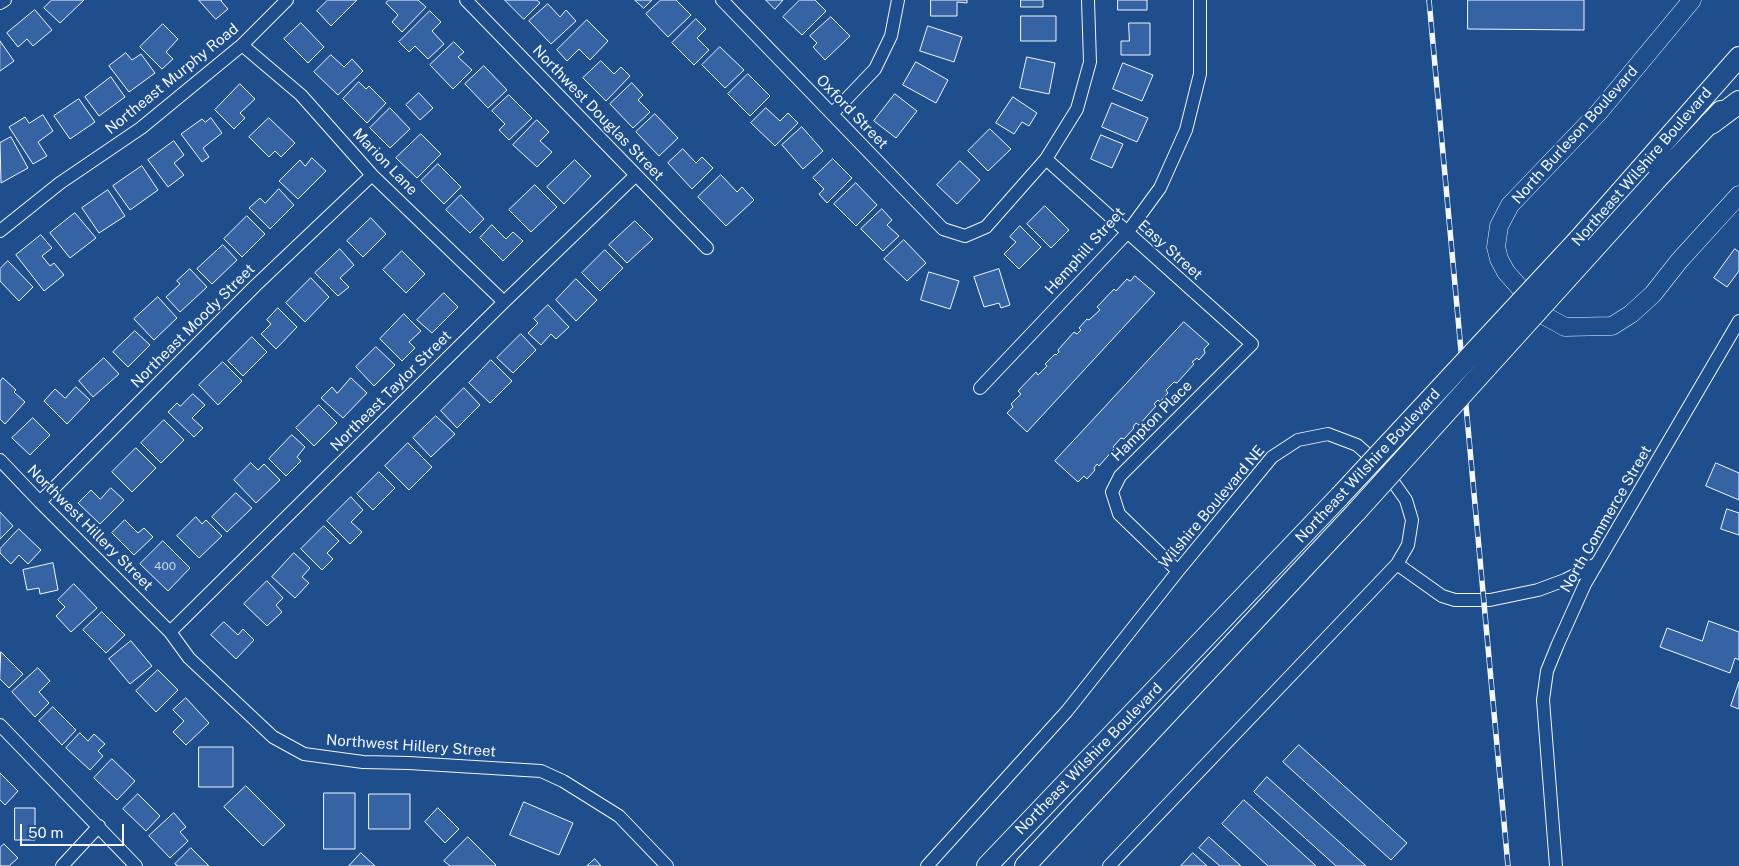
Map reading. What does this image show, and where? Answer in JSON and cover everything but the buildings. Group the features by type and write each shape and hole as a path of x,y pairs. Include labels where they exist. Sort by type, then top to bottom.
{"highway":[{"path":"1711,123 1739,102"}],"main road":[{"name":"North Burleson Boulevard","path":"1692,0 1599,112 1510,205 1499,226 1496,247 1499,259 1506,272 1546,316 1565,327 1612,326 1631,314 1653,294 1679,261 1739,195"},
{"name":"Northeast Wilshire Boulevard","path":"987,866 1340,496 1578,240 1739,57"},
{"name":"Northeast Wilshire Boulevard","path":"1025,866 1357,511 1739,91"}],"street":[{"path":"0,3 4,0"},
{"name":"Northeast Murphy Road","path":"0,231 60,182 141,128 242,45 287,0"},
{"name":"Northwest Douglas Street","path":"466,0 707,248"},
{"name":"Oxford Street","path":"722,0 943,229 966,236 986,227 1046,159"},
{"path":"832,114 875,69 892,36 898,0"},
{"path":"1046,159 1077,110 1090,62 1088,0"},
{"name":"Hemphill Street","path":"980,388 1127,233 1160,188 1186,130 1200,74 1200,0"},
{"name":"Marion Lane","path":"242,45 300,94 372,175 504,302"},
{"name":"Easy Street","path":"1046,159 1252,344"},
{"name":"Northeast Moody Street","path":"40,502 255,286 372,175"},
{"name":"Northeast Taylor Street","path":"170,632 504,302 636,175"},
{"name":"North Commerce Street","path":"1556,866 1542,700 1547,671 1584,584 1739,322"},
{"name":"Hampton Place","path":"1178,571 1119,514 1112,492 1120,476 1252,344"},
{"name":"Wilshire Boulevard NE","path":"926,866 1067,711 1178,571 1272,457 1298,440 1328,434 1358,445 1384,469 1406,500 1412,520 1408,545 1397,564 1109,866"},
{"name":"Northwest Hillery Street","path":"0,460 170,632 189,658 273,737 304,754 363,762 541,770 563,781 619,816 667,866"},
{"path":"1397,564 1442,596 1455,600 1490,600 1565,580 1597,563"},
{"path":"0,725 136,866"},
{"path":"62,866 98,826"}],"railway":[{"path":"1429,0 1508,866"}]}
